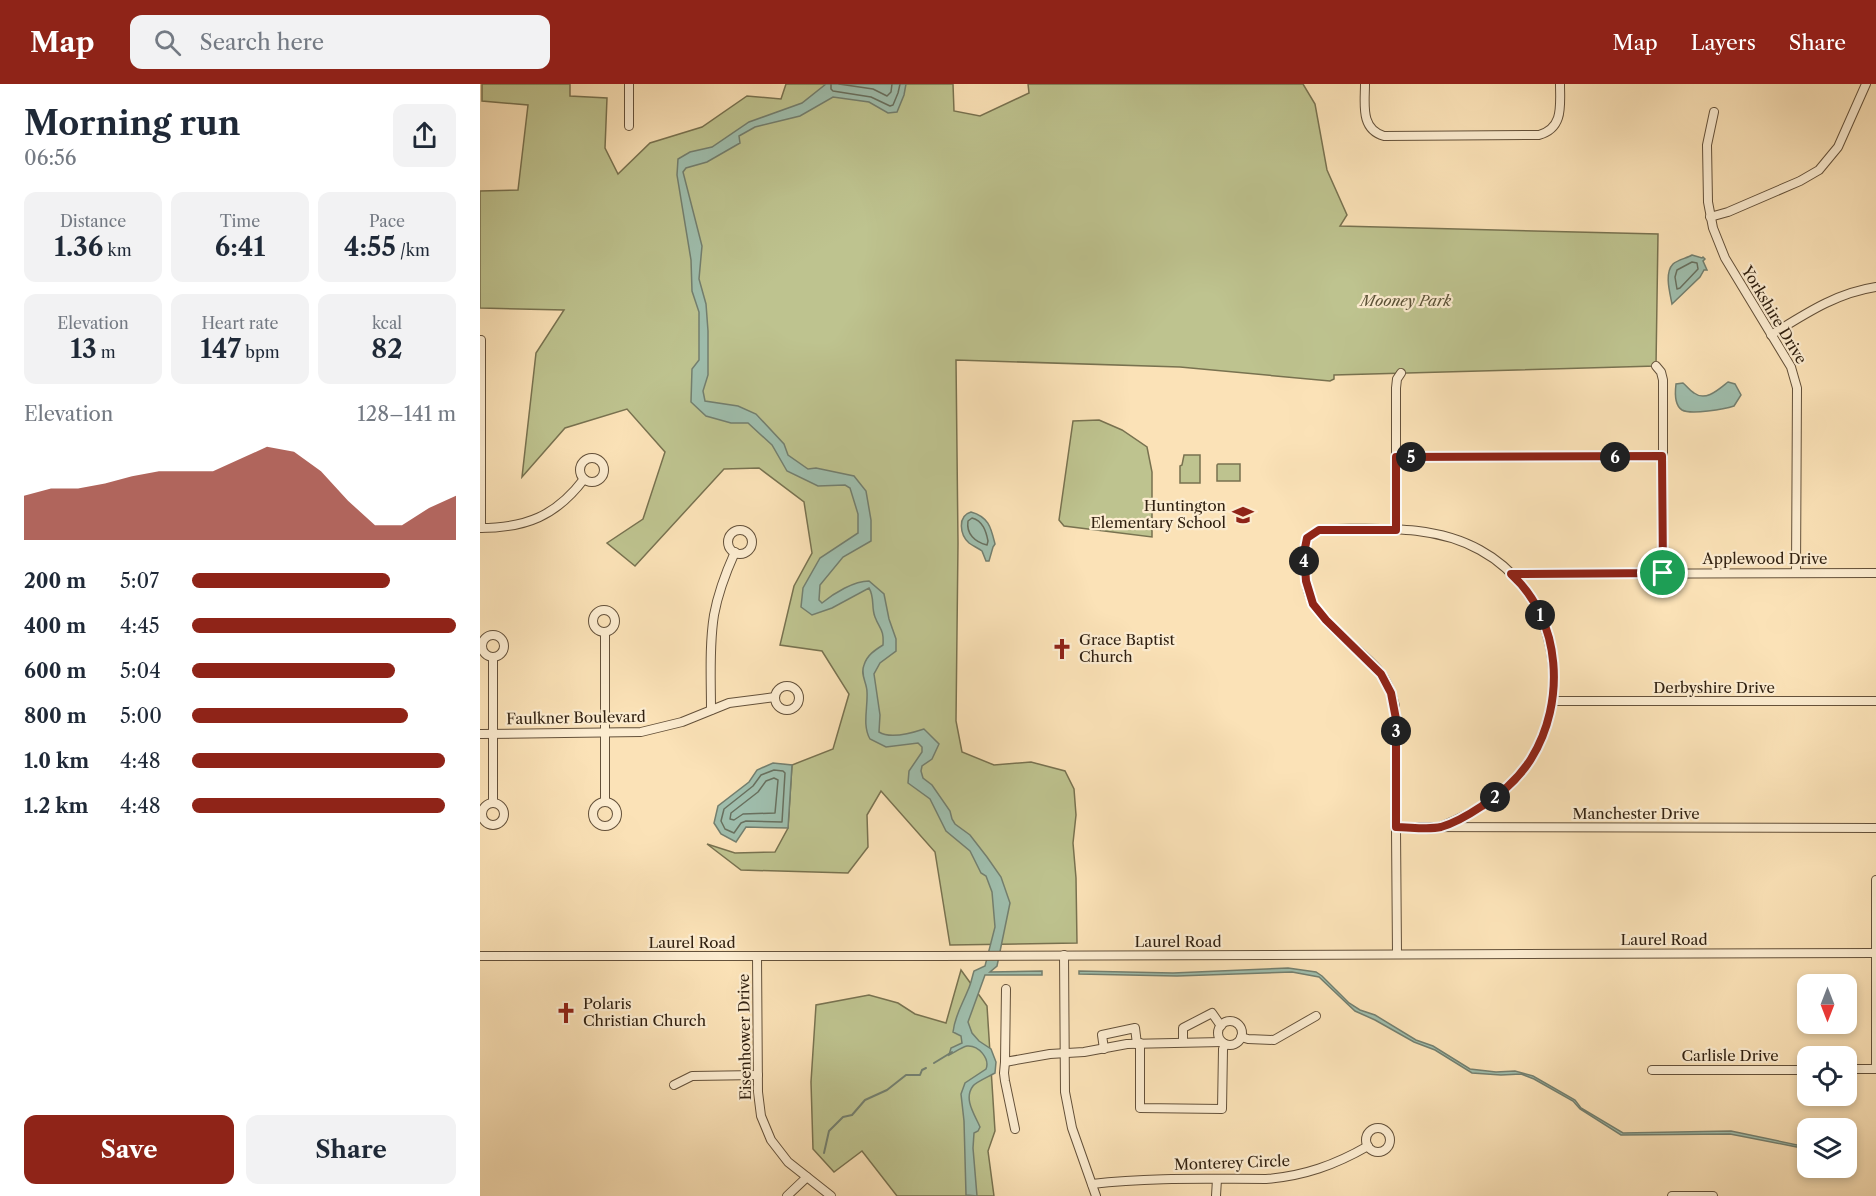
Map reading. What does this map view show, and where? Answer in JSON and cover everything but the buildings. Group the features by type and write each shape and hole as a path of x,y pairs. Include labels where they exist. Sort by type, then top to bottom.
{"street":[{"path":"629,84 629,126"},
{"path":"1365,84 1368,126 1377,134 1384,136 1545,134 1551,130 1560,114 1560,84"},
{"path":"1710,218 1800,181 1819,170 1838,147 1866,84"},
{"name":"Yorkshire Drive","path":"1714,112 1707,146 1707,190 1710,218 1725,258 1791,368 1797,388 1796,572"},
{"path":"1772,334 1832,299 1876,287"},
{"path":"480,340 480,528 502,528 535,520 563,502 584,479"},
{"path":"1656,366 1663,377 1663,573"},
{"path":"1396,530 1396,388 1401,373"},
{"path":"1396,457 1662,456"},
{"path":"1396,954 1396,719 1394,700 1381,674 1326,620 1313,604 1307,587 1304,546 1307,538 1316,531 1328,529 1396,530 1428,532 1456,539 1480,550 1511,574 1537,609 1549,637 1554,674 1552,701 1548,722 1539,745 1519,775 1497,796 1440,827"},
{"path":"711,710 711,644 714,613 724,577 735,552"},
{"name":"Applewood Drive","path":"1511,574 1876,573"},
{"path":"605,633 605,802"},
{"path":"493,657 493,802"},
{"name":"Faulkner Boulevard","path":"480,734 641,732 665,728 737,701 775,697"},
{"name":"Derbyshire Drive","path":"1552,701 1876,701"},
{"name":"Manchester Drive","path":"1396,827 1876,828"},
{"path":"1857,1069 1876,1069 1876,880"},
{"name":"Laurel Road","path":"480,956 1876,953"},
{"path":"1064,955 1065,1092 1068,1110 1096,1196"},
{"name":"Eisenhower Drive","path":"757,956 759,1104 768,1133 778,1151 788,1162 831,1196"},
{"path":"1006,989 1004,1073 1015,1129"},
{"path":"1183,1042 1183,1028 1212,1013 1221,1026"},
{"path":"1241,1037 1274,1040 1316,1016"},
{"path":"1005,1062 1050,1054 1104,1049 1138,1043 1183,1042 1223,1043 1236,1043 1241,1037 1241,1030 1236,1024 1229,1022 1221,1026 1218,1035 1223,1043 1222,1109 1140,1108 1138,1043 1135,1028 1102,1035 1104,1049"},
{"name":"Carlisle Drive","path":"1652,1070 1797,1070"},
{"path":"674,1085 692,1076 758,1075"},
{"name":"Monterey Circle","path":"1092,1184 1161,1178 1266,1179 1304,1174 1339,1161 1368,1146"},
{"path":"787,1196 807,1177"},
{"path":"1216,1196 1217,1179"},
{"path":"1672,1196 1713,1196"}],"green space":[{"name":"Mooney Park","path":"482,84 570,84 570,96 607,98 605,148 618,174 650,143 702,127 747,96 781,99 786,84 953,84 954,111 980,116 1029,93 1028,84 1303,84 1315,104 1327,170 1347,215 1340,226 1658,234 1656,366 1334,375 1334,379 1330,381 1180,367 956,360 958,543 956,721 962,752 994,765 1031,762 1065,771 1074,789 1076,815 1073,843 1077,943 950,945 935,852 881,791 867,815 868,847 848,873 741,870 707,844 735,853 775,852 788,828 792,765 833,749 849,694 822,651 780,645 794,586 812,553 804,502 759,468 724,469 635,566 607,543 643,519 665,452 627,409 565,428 522,477 536,353 564,310 480,308 480,191 518,190 528,105 482,101"},
{"path":"1099,420 1122,430 1147,447 1152,472 1152,537 1064,526 1059,520 1073,421"},
{"path":"1184,455 1200,455 1200,483 1180,483 1180,466"},
{"path":"1218,464 1240,464 1240,481 1217,481"},
{"path":"961,970 987,1006 995,1131 988,1151 994,1196 897,1196 862,1151 834,1172 813,1149 811,1082 816,1005 869,995 898,1003 915,1014 946,1023"}],"water":[{"path":"826,84 906,84 897,112 888,113 869,102 833,97 800,116 755,127 739,136 740,143 707,162 686,168 683,172 702,246 699,279 706,304 708,331 708,375 703,391 705,401 738,406 756,414 784,444 788,455 808,469 816,468 854,476 866,491 871,520 871,541 843,557 820,585 819,600 822,603 844,588 869,581 884,594 896,639 896,651 880,663 874,674 880,715 879,732 895,735 924,729 939,744 932,759 922,766 923,778 932,785 950,811 955,824 970,835 1001,877 1010,903 997,966 990,972 1042,971 1042,975 985,975 968,1022 972,1033 991,1049 996,1062 995,1073 975,1084 969,1096 980,1127 974,1133 973,1148 977,1196 966,1195 961,1094 965,1083 986,1069 987,1065 982,1053 971,1046 949,1055 951,1048 962,1043 961,1036 953,1032 954,1026 974,971 985,966 995,927 992,892 986,876 981,873 970,851 946,831 930,799 908,783 909,771 922,752 922,747 918,743 886,747 870,739 866,722 867,692 863,669 865,661 883,645 883,640 869,588 832,608 812,615 801,607 803,588 820,558 858,533 858,514 850,488 845,485 818,486 787,471 772,445 748,423 731,423 706,416 691,402 692,369 699,360 699,312 692,291 691,260 677,175 678,159 690,152 712,147 749,122 802,103"},
{"path":"1692,255 1705,259 1703,261 1707,270 1704,270 1700,277 1672,304 1668,283 1670,268"},
{"path":"1728,382 1735,384 1741,395 1734,406 1693,412 1682,410 1676,402 1676,384 1683,383 1694,393 1703,396 1712,394"},
{"path":"971,512 982,517 990,528 995,544 989,561 986,561 982,551 966,540 962,531 962,521"},
{"path":"773,763 792,765 788,828 746,827 736,842 721,834 714,823 718,806 749,782 757,770"},
{"path":"1288,968 1316,972 1349,1003 1360,1010 1375,1015 1416,1040 1433,1046 1470,1069 1496,1072 1515,1071 1533,1076 1575,1100 1581,1108 1623,1133 1731,1131 1797,1145 1797,1147 1730,1134 1621,1135 1580,1109 1573,1101 1534,1079 1521,1074 1472,1073 1435,1050 1414,1042 1355,1011 1319,977 1292,972 1177,976 1079,974 1079,971 1173,973"}],"waterway":[{"path":"934,1063 952,1052"},
{"path":"824,1153 829,1131 843,1117 852,1115 865,1100 887,1090 906,1075 920,1075 926,1068"}],"place":[{"name":"Huntington Elementary School","path":"1243,515"},
{"name":"Grace Baptist Church","path":"1062,649"},
{"name":"Polaris Christian Church","path":"566,1013"}],"route":[{"path":"1662,456 1663,573 1511,574 1537,609 1551,644 1554,674 1552,701 1548,722 1539,745 1524,769 1509,785 1473,812 1440,827 1396,827 1396,712 1394,700 1381,674 1326,620 1313,604 1307,587 1304,567 1304,546 1309,536 1316,531 1328,529 1396,530 1396,457 1662,456"}]}
